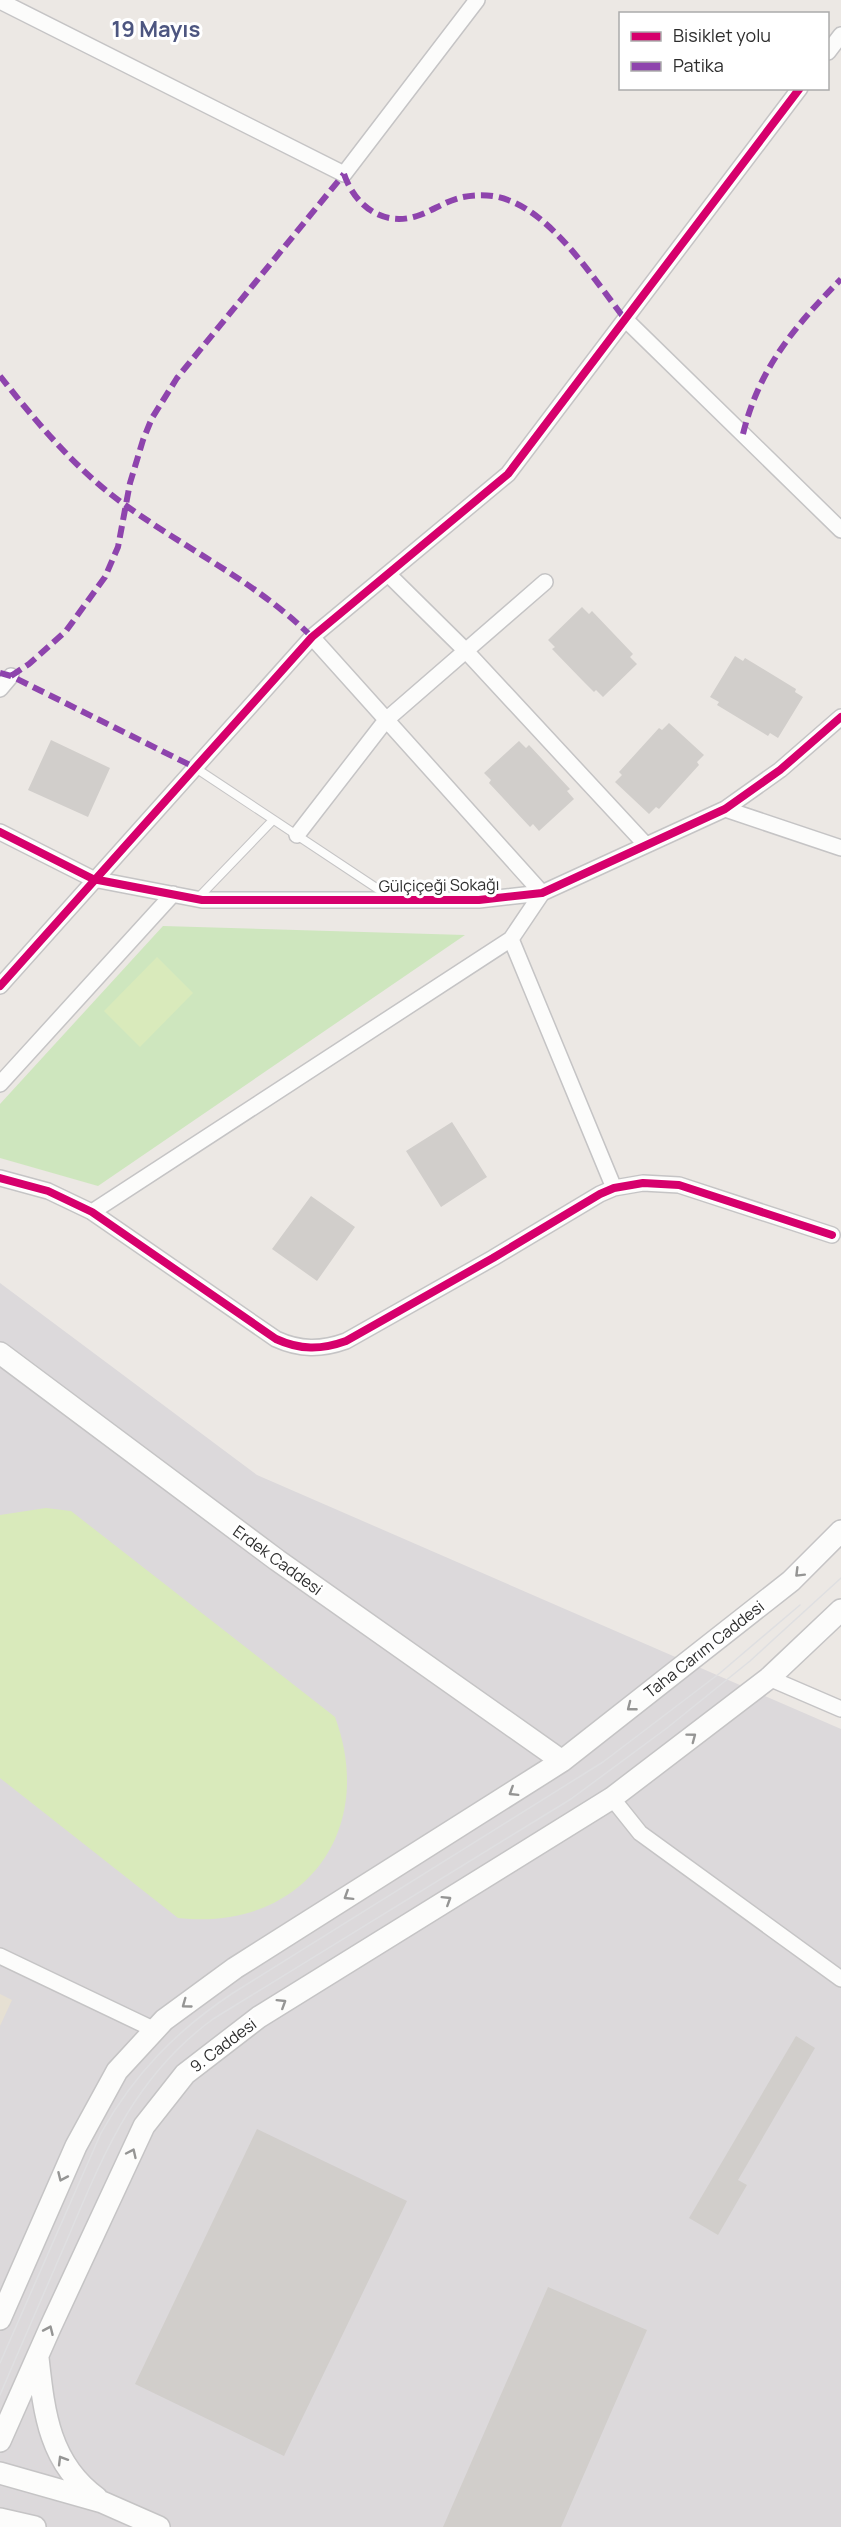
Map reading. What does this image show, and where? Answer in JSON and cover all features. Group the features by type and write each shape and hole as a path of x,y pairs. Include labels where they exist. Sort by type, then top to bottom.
{"main road":[{"name":"Erdek Caddesi","path":"0,1353 278,1560 562,1761"},
{"name":"Taha Carım Caddesi","path":"562,1761 791,1581 841,1531"},
{"path":"612,1798 769,1678 841,1610"},
{"path":"0,2319 76,2146 117,2071 165,2020 235,1968 562,1761"},
{"name":"9. Caddesi","path":"0,2441 144,2126 185,2074 259,2017 612,1798"},
{"path":"38,2355 44,2414 53,2443 76,2480 102,2502"},
{"path":"0,2473 102,2502 159,2527"},
{"path":"0,2519 35,2527"}],"street":[{"path":"0,2 344,174 477,0"},
{"path":"829,51 841,34"},
{"path":"0,986 93,879 312,637 508,474 798,90"},
{"path":"626,319 841,530"},
{"path":"388,574 466,651 646,845"},
{"path":"297,835 386,720 545,582"},
{"path":"92,1212 511,939 542,893 312,637"},
{"path":"0,689 11,676"},
{"name":"Gülçiçeği Sokağı","path":"0,832 93,879 197,899 479,900 542,893 725,809 780,770 841,717"},
{"path":"725,809 841,848"},
{"path":"0,1084 173,894"},
{"path":"511,939 614,1188"},
{"path":"0,1178 48,1191 92,1212 276,1340 311,1349 346,1341 614,1188 643,1183 679,1185 832,1235"},
{"path":"769,1678 841,1709"},
{"path":"612,1798 640,1833 841,1979"},
{"path":"0,1956 155,2030"}],"lane":[{"path":"194,767 394,900"},
{"path":"197,899 273,820"}],"shaded area":[{"path":"0,1283 257,1475 841,1729 841,2527 0,2527"},
{"path":"0,1994 12,2000 0,2026"}],"green space":[{"path":"163,926 465,935 98,1186 0,1158 0,1104"},
{"path":"157,957 193,993 140,1047 104,1011"},
{"path":"46,1508 71,1511 335,1717 346,1760 346,1799 337,1835 319,1866 293,1891 260,1909 222,1918 178,1918 0,1778 0,1515"}],"building":[{"path":"582,607 589,614 592,611 633,654 630,657 637,664 603,697 596,690 594,692 552,649 555,647 548,640"},
{"path":"735,656 743,661 745,658 796,689 795,692 803,697 778,738 770,733 768,736 717,705 719,702 710,697"},
{"path":"669,723 704,755 697,762 699,765 659,809 656,807 649,814 615,782 622,775 619,772 659,728 662,730"},
{"path":"51,740 110,768 88,817 28,790"},
{"path":"519,741 526,748 529,745 570,789 567,791 574,799 539,831 533,824 530,827 489,783 491,780 484,773"},
{"path":"452,1122 487,1177 441,1207 406,1151"},
{"path":"311,1196 355,1227 317,1281 272,1249"},
{"path":"796,2036 815,2048 738,2180 747,2185 718,2235 689,2218"},
{"path":"257,2129 407,2201 284,2456 135,2384"},
{"path":"548,2287 647,2330 561,2527 443,2527"}],"tram line":[{"path":"0,2395 109,2147 142,2091 162,2066 186,2042 213,2019 571,1799 667,1728 750,1661 841,1578"},
{"path":"0,2363 101,2133 128,2091 175,2038 233,1993 603,1762 720,1673 800,1605"}],"marked path":[{"path":"344,174 355,196 363,204 372,211 393,219 417,216 454,200 477,195 502,198 525,208 558,235 625,319"},
{"path":"11,676 29,664 66,631 105,577 118,547 130,483 143,440 152,418 177,378 344,174"},
{"path":"743,434 759,389 781,349 794,331 841,279"},
{"path":"0,376 60,446 110,494 246,584 291,617 312,637"},
{"path":"0,673 11,676 194,767"}],"cycle path":[{"path":"0,986 312,637 508,474 798,90"},
{"path":"0,832 93,879 202,900 479,900 542,893 725,809 780,770 841,717"},
{"path":"0,1178 48,1191 92,1212 276,1339 311,1348 346,1341 614,1188 643,1183 679,1185 832,1235"}],"district":[{"name":"19 Mayıs","path":"156,29"}]}
